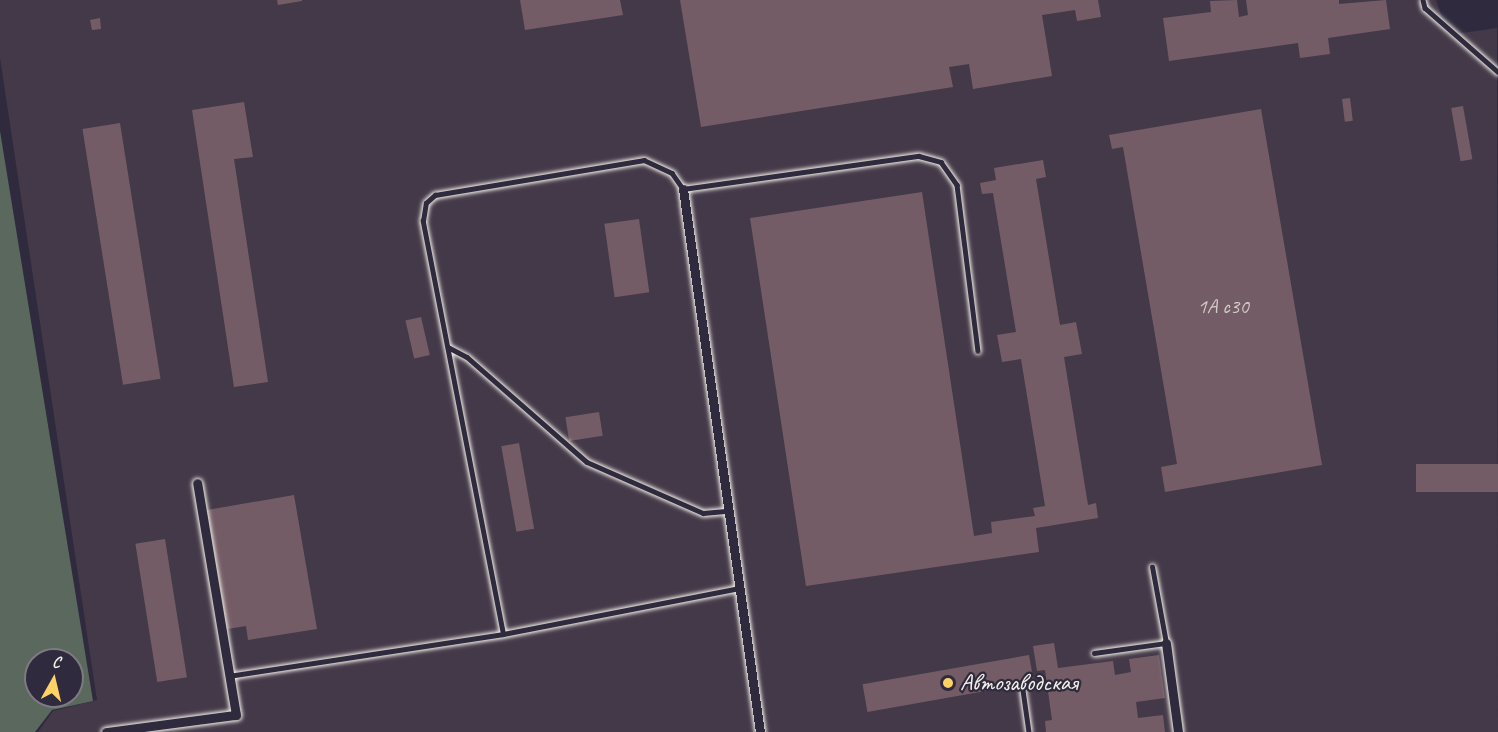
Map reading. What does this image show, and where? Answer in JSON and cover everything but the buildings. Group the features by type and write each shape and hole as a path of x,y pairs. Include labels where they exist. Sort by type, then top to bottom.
{"street":[{"path":"683,189 760,732"},
{"path":"106,732 236,715 197,483"},
{"path":"1166,643 1178,732"}],"lane":[{"path":"1423,0 1425,8 1498,72"},
{"path":"503,634 423,221 426,203 435,195 644,160 672,173 683,189 919,156 941,162 957,184 978,351"},
{"path":"448,347 466,357 587,462 703,513 730,511"},
{"path":"1094,653 1166,643 1152,567"},
{"path":"229,676 503,634 740,588"},
{"path":"1023,690 1029,732"}],"shaded area":[{"path":"0,0 1436,0 1448,35 1497,28 1498,732 38,732 53,711 65,708 84,708 84,703 97,700 0,58"}],"green space":[{"path":"0,131 93,701 84,703 84,648 24,648 24,708 61,708 52,710 35,732 0,732"}],"place":[{"name":"Автозаводская","path":"948,683"}]}
